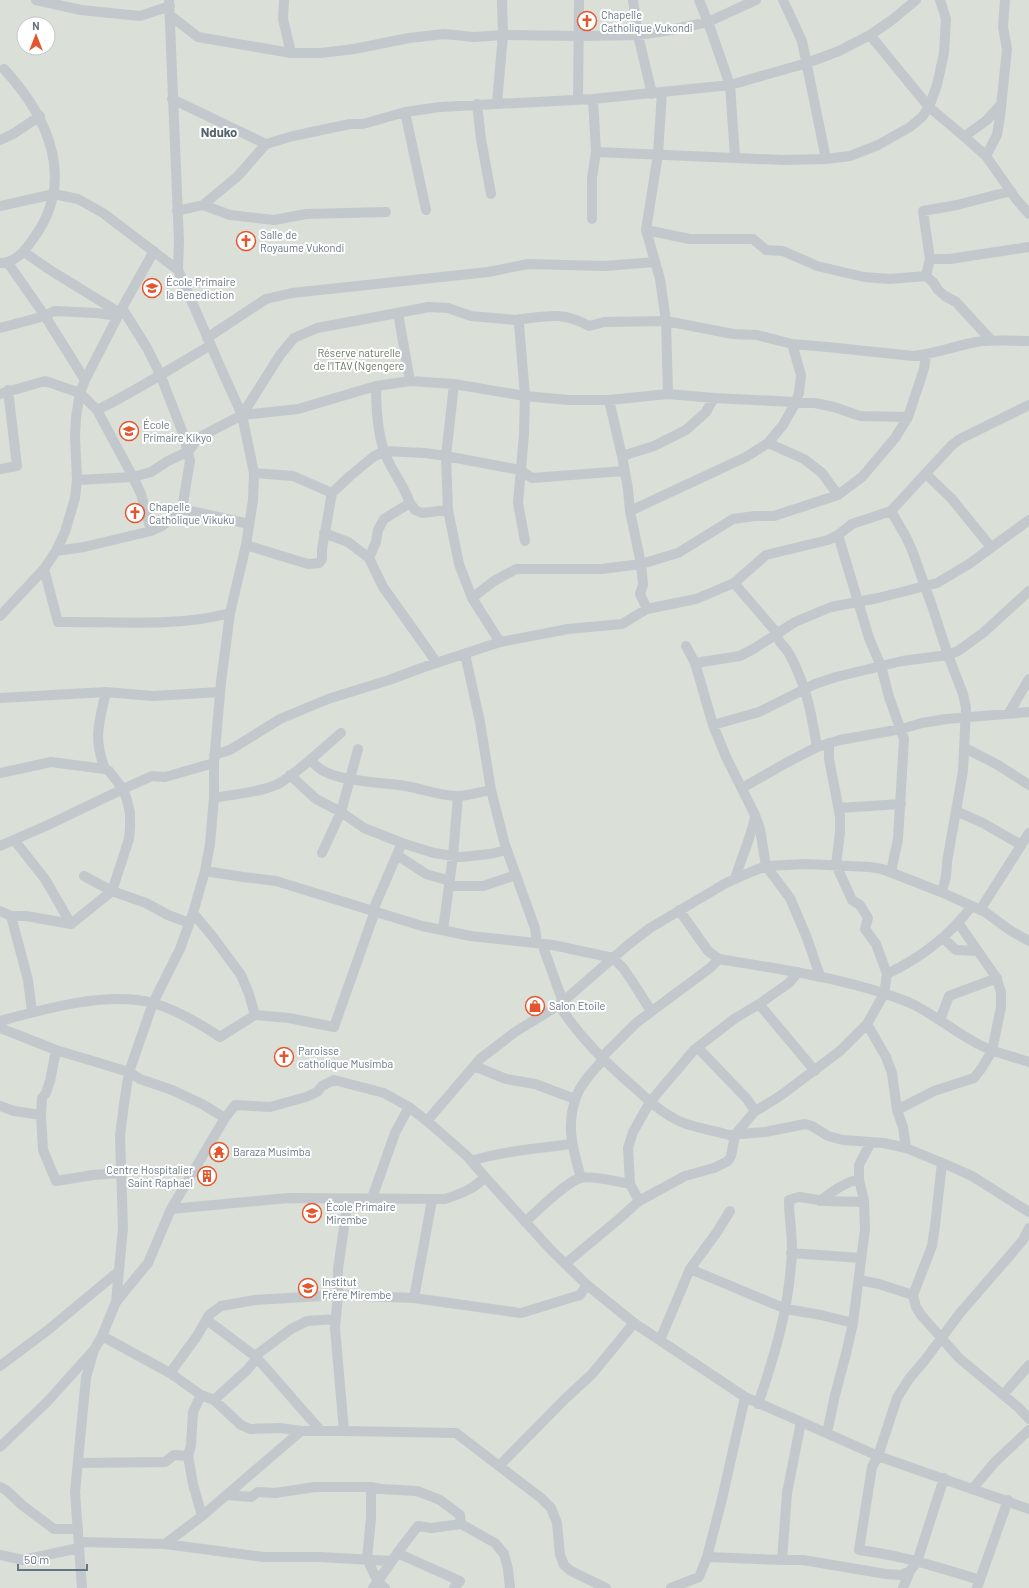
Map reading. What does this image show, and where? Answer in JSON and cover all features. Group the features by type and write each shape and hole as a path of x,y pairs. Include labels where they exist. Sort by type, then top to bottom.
{"street":[{"path":"36,0 81,10 140,16 170,7"},
{"path":"284,0 283,19 291,53"},
{"path":"497,103 503,35 502,0"},
{"path":"578,100 580,36 579,0"},
{"path":"633,0 638,35 657,93 658,154 646,230 660,279 666,322 668,394"},
{"path":"699,0 730,85 735,157"},
{"path":"170,7 198,37 291,53 321,53 354,50 409,38 444,34 474,37 503,35 638,35 708,22 756,0"},
{"path":"783,0 802,41 826,159"},
{"path":"900,0 913,3"},
{"path":"596,152 784,160 826,159 850,156 878,145 910,127 922,117 929,107 937,85 944,53 946,19 940,0"},
{"path":"986,156 997,135 1000,117 1007,49 1004,27 1005,0"},
{"path":"177,211 203,205 238,176 266,144 293,136 350,124 363,124 405,112 440,107 592,99 730,85 807,63 838,51 870,35 913,3"},
{"path":"0,1447 48,1401 94,1350 102,1336 116,1302 123,1228 120,1136 129,1072 153,1003 180,949 205,871 210,844 214,798 214,759 220,692 230,613 246,545 253,500 254,473 242,415 178,270 170,7"},
{"path":"870,35 929,107 965,136 986,156 1011,192 1029,214"},
{"path":"4,69 14,80 40,116 55,162 54,194 41,228 24,252 4,263 45,316 85,380"},
{"path":"172,99 266,144"},
{"path":"592,99 596,152 592,178 592,219"},
{"path":"477,104 481,139 491,194"},
{"path":"965,136 987,120 1001,104"},
{"path":"405,112 426,210"},
{"path":"0,140 13,134 40,116"},
{"path":"926,276 930,259 923,211 958,205 1011,192"},
{"path":"0,206 54,194 78,199 103,213 178,270"},
{"path":"203,205 230,216 274,220 306,214 386,212"},
{"path":"646,230 690,239 753,239 766,250 783,251 817,266 864,276 889,279 926,276 933,282 938,290 956,302 991,340"},
{"path":"930,259 950,259 1029,247"},
{"path":"0,616 44,569 56,551 65,532 75,498 77,480 75,437 76,417 80,393 85,380 120,312 154,251"},
{"path":"24,252 50,270 120,312 147,348 160,374 184,436 190,461 182,509 162,526 151,531 84,547 56,551"},
{"path":"97,410 126,396 160,374 209,342 266,300 292,293 488,272 528,264 604,266 655,262"},
{"path":"242,415 280,355 294,338 317,328 429,307 448,308 471,316 516,320 553,315 577,319 589,326 604,322 666,322 733,334 758,335 792,344 912,356 926,355 976,342 991,340 1029,341"},
{"path":"0,328 45,316 54,312 120,312"},
{"path":"398,313 410,381"},
{"path":"516,320 519,324 525,396 518,503 525,541"},
{"path":"630,511 746,457 768,443 783,425 796,402 799,393 801,375 792,344"},
{"path":"472,598 494,581 516,570 602,569 640,564 678,553 734,519 755,516 774,516 838,495 862,476 895,438 908,417 924,369 926,355"},
{"path":"77,480 133,477 151,472 168,461 189,452 198,438 242,415 298,409 376,386 410,381 454,384 525,396 569,400 609,400 668,394 815,403 834,407 860,416 908,417"},
{"path":"0,469 17,466 4,392 45,382 80,393 97,410 133,477 141,494 151,531"},
{"path":"454,384 446,456 448,510 459,564 472,598 500,642"},
{"path":"376,386 378,420 384,451 410,503 415,510 422,512 448,510"},
{"path":"622,456 654,446 686,430 706,412 714,398"},
{"path":"609,400 622,456 640,564 643,585 640,594 647,608"},
{"path":"0,846 15,841 152,776 164,777 214,759 280,719 328,699 390,680 500,642 568,629 622,624 647,608 696,599 734,582 766,555 828,540 838,536 852,524 891,511 926,474 943,453 960,439 1029,405"},
{"path":"768,443 804,459 822,473 838,495"},
{"path":"246,545 308,564 319,563 322,559 324,533 332,493 373,457 384,451 425,453 446,456 520,470 532,478 624,471"},
{"path":"254,473 293,476 332,493"},
{"path":"926,474 951,498 991,547"},
{"path":"369,558 376,542 378,530 384,519 410,503"},
{"path":"182,509 249,524"},
{"path":"891,511 906,537 963,694 965,717 963,771 947,862 946,879 941,892"},
{"path":"695,663 740,656 795,622 831,607 860,602 937,583 954,574 1029,520"},
{"path":"324,533 348,542 369,558 384,587 436,663"},
{"path":"838,536 846,566 860,602 869,638 881,666 889,697 904,739 898,839 891,872"},
{"path":"44,569 58,622 151,623 207,619 230,613"},
{"path":"734,582 777,633 778,642 786,649 793,662 804,689 810,710 817,747"},
{"path":"712,725 760,712 804,689 836,677 902,661 948,655 958,651 972,642 1029,591"},
{"path":"686,646 695,663 712,725 726,757 756,815 760,829 766,866 790,898 808,938 820,976"},
{"path":"465,654 480,722 491,790 507,850 561,1004 573,1026 602,1059 650,1102 680,1121 729,1135 765,1132 805,1124 812,1126 828,1136 843,1140 871,1142 906,1148 972,1176 1029,1212"},
{"path":"1009,713 1029,679"},
{"path":"0,698 106,692 153,696 220,692"},
{"path":"105,769 99,753 98,732 106,692"},
{"path":"742,788 786,762 817,747 840,740 965,717 1029,712"},
{"path":"214,798 260,790 278,783 312,759 341,733"},
{"path":"564,1264 639,1201 685,1176 714,1168 728,1161 731,1156 736,1135 755,1111 780,1096 840,1051 867,1024 884,994 887,974 876,944 865,928 868,918 860,905 852,900 836,865 840,832 839,808 829,759 829,743"},
{"path":"965,748 998,765 1029,785"},
{"path":"322,853 341,812 358,749"},
{"path":"312,759 315,765 330,773 349,780 406,786 458,796 491,790"},
{"path":"0,773 51,762 105,769 109,771 123,789 128,805 130,828 129,839 112,890 71,924 26,916 11,916 0,911"},
{"path":"290,775 316,799 341,812 364,828 402,843 434,853 453,856 477,856 507,850"},
{"path":"443,930 450,883 458,796"},
{"path":"839,808 901,804"},
{"path":"956,811 983,823 1021,845"},
{"path":"735,879 752,832 756,815"},
{"path":"887,974 911,962 933,948 976,908 1029,833"},
{"path":"15,841 45,879 71,924"},
{"path":"0,1021 55,1006 96,1000 130,1000 153,1003 194,1020 220,1037 255,1015 289,1018 334,1027 374,911 402,843"},
{"path":"397,855 426,874 450,883 483,886 516,875"},
{"path":"427,1121 474,1066 496,1045 561,1004 612,958 650,928 735,879 766,866 806,864 836,865 870,867 891,872 976,908 1010,931 1029,941"},
{"path":"205,871 276,880 406,921 471,936 560,946 612,958 623,968 651,1011"},
{"path":"84,876 112,890 146,902 168,915 189,923"},
{"path":"679,910 708,950 719,959 820,976 884,994 926,1010 977,1044 992,1051 1029,1062"},
{"path":"192,913 214,937 242,975 255,1015"},
{"path":"11,916 28,980 32,1012"},
{"path":"897,1110 934,1092 974,1078 982,1069 992,1051 1001,1007 1001,992 997,978 959,924"},
{"path":"943,938 956,950 978,951"},
{"path":"581,1178 569,1130 577,1094 602,1059 636,1023 710,968 719,959"},
{"path":"639,1201 630,1184 628,1148 633,1132 650,1102 698,1048 734,1019 789,983 798,972"},
{"path":"940,1020 949,996 997,978"},
{"path":"759,1004 815,1071"},
{"path":"867,1024 886,1057 892,1073 897,1110 903,1128 906,1148"},
{"path":"0,1028 56,1050 129,1072 140,1079 172,1090 202,1104 225,1118"},
{"path":"698,1048 747,1099 755,1111"},
{"path":"56,1050 50,1081 42,1098 41,1116 43,1150 56,1181 93,1175 121,1173"},
{"path":"474,1066 506,1079 535,1084 575,1099"},
{"path":"116,1302 148,1263 171,1209 225,1118 235,1105 270,1107 306,1097 317,1092 322,1086 334,1080 384,1093 409,1107 427,1121 471,1161 564,1264 588,1285 634,1323 745,1397 878,1456 1008,1500 1029,1509"},
{"path":"0,1106 14,1111 41,1116"},
{"path":"372,1198 394,1133 409,1107"},
{"path":"827,1433 853,1323 865,1229 863,1202 859,1179 860,1165 871,1142"},
{"path":"471,1161 520,1151 572,1144"},
{"path":"942,1163 936,1226 932,1246 912,1294 916,1307 921,1315 959,1358 1004,1395 1029,1419"},
{"path":"171,1209 288,1198 445,1199 461,1194 478,1184 485,1177"},
{"path":"525,1222 553,1196 572,1182 581,1178 592,1178 630,1184"},
{"path":"820,1200 842,1185 859,1179"},
{"path":"758,1404 778,1343 786,1309 791,1253 789,1200 799,1198 863,1202"},
{"path":"344,1431 335,1328 338,1295 338,1269 348,1199"},
{"path":"414,1298 432,1200"},
{"path":"660,1340 690,1269 717,1232 730,1211"},
{"path":"1008,1500 979,1584 943,1568 898,1557 859,1550 872,1467 878,1456 897,1398 910,1378 960,1313 1023,1240 1029,1228"},
{"path":"791,1253 861,1258"},
{"path":"690,1269 786,1309 821,1315 853,1323"},
{"path":"0,1366 48,1330 119,1271"},
{"path":"859,1280 879,1284 912,1294"},
{"path":"170,1373 197,1336 209,1316 220,1306 255,1300 338,1295 414,1298 521,1313 580,1295 588,1285"},
{"path":"214,1400 247,1370 256,1357 291,1329 307,1321 336,1319"},
{"path":"207,1320 256,1357 321,1431"},
{"path":"499,1466 564,1399 592,1374 634,1323"},
{"path":"102,1336 170,1373 201,1395 214,1400 241,1425 250,1429 281,1428 301,1431 456,1433 541,1498 551,1508 557,1523 560,1555 564,1565 571,1571 606,1588"},
{"path":"82,1588 75,1492 86,1378 94,1350"},
{"path":"1004,1395 1029,1365"},
{"path":"201,1395 193,1412 191,1445 188,1456 193,1484 202,1516"},
{"path":"671,1588 699,1577 707,1557 745,1397"},
{"path":"782,1560 787,1493 801,1422"},
{"path":"973,1488 995,1462 1029,1430"},
{"path":"166,1544 202,1516 301,1431"},
{"path":"78,1463 166,1462 174,1455 188,1456"},
{"path":"902,1588 910,1571 917,1562 944,1478"},
{"path":"0,1487 6,1490 22,1505 54,1529 78,1529"},
{"path":"227,1495 251,1497 258,1492 275,1493 315,1487 371,1487 417,1491 440,1500 460,1515 461,1524"},
{"path":"371,1487 371,1518 367,1559 379,1586"},
{"path":"379,1586 394,1557 418,1526 431,1528 461,1524 495,1543 504,1554 508,1569 510,1588"},
{"path":"0,1555 23,1560 79,1545 166,1544 263,1557 367,1559 394,1557 460,1581 454,1588"},
{"path":"707,1557 803,1560 886,1574 901,1575 910,1571"}],"green space":[{"name":"Réserve naturelle de l'ITAV (Ngengere","path":"0,0 1029,0 1029,1588 0,1588"}],"place":[{"name":"Chapelle Catholique Vukondi","path":"587,21"},
{"name":"Salle de Royaume Vukondi","path":"246,241"},
{"name":"École Primaire la Benediction","path":"152,288"},
{"name":"École Primaire Kikyo","path":"129,431"},
{"name":"Chapelle Catholique Vikuku","path":"135,513"},
{"name":"Salon Etoile","path":"535,1006"},
{"name":"Paroisse catholique Musimba","path":"284,1057"},
{"name":"Baraza Musimba","path":"219,1152"},
{"name":"Centre Hospitalier Saint Raphael","path":"207,1176"},
{"name":"École Primaire Mirembe","path":"312,1213"},
{"name":"Institut Frère Mirembe","path":"308,1288"}],"district":[{"name":"Nduko","path":"219,132"}]}
